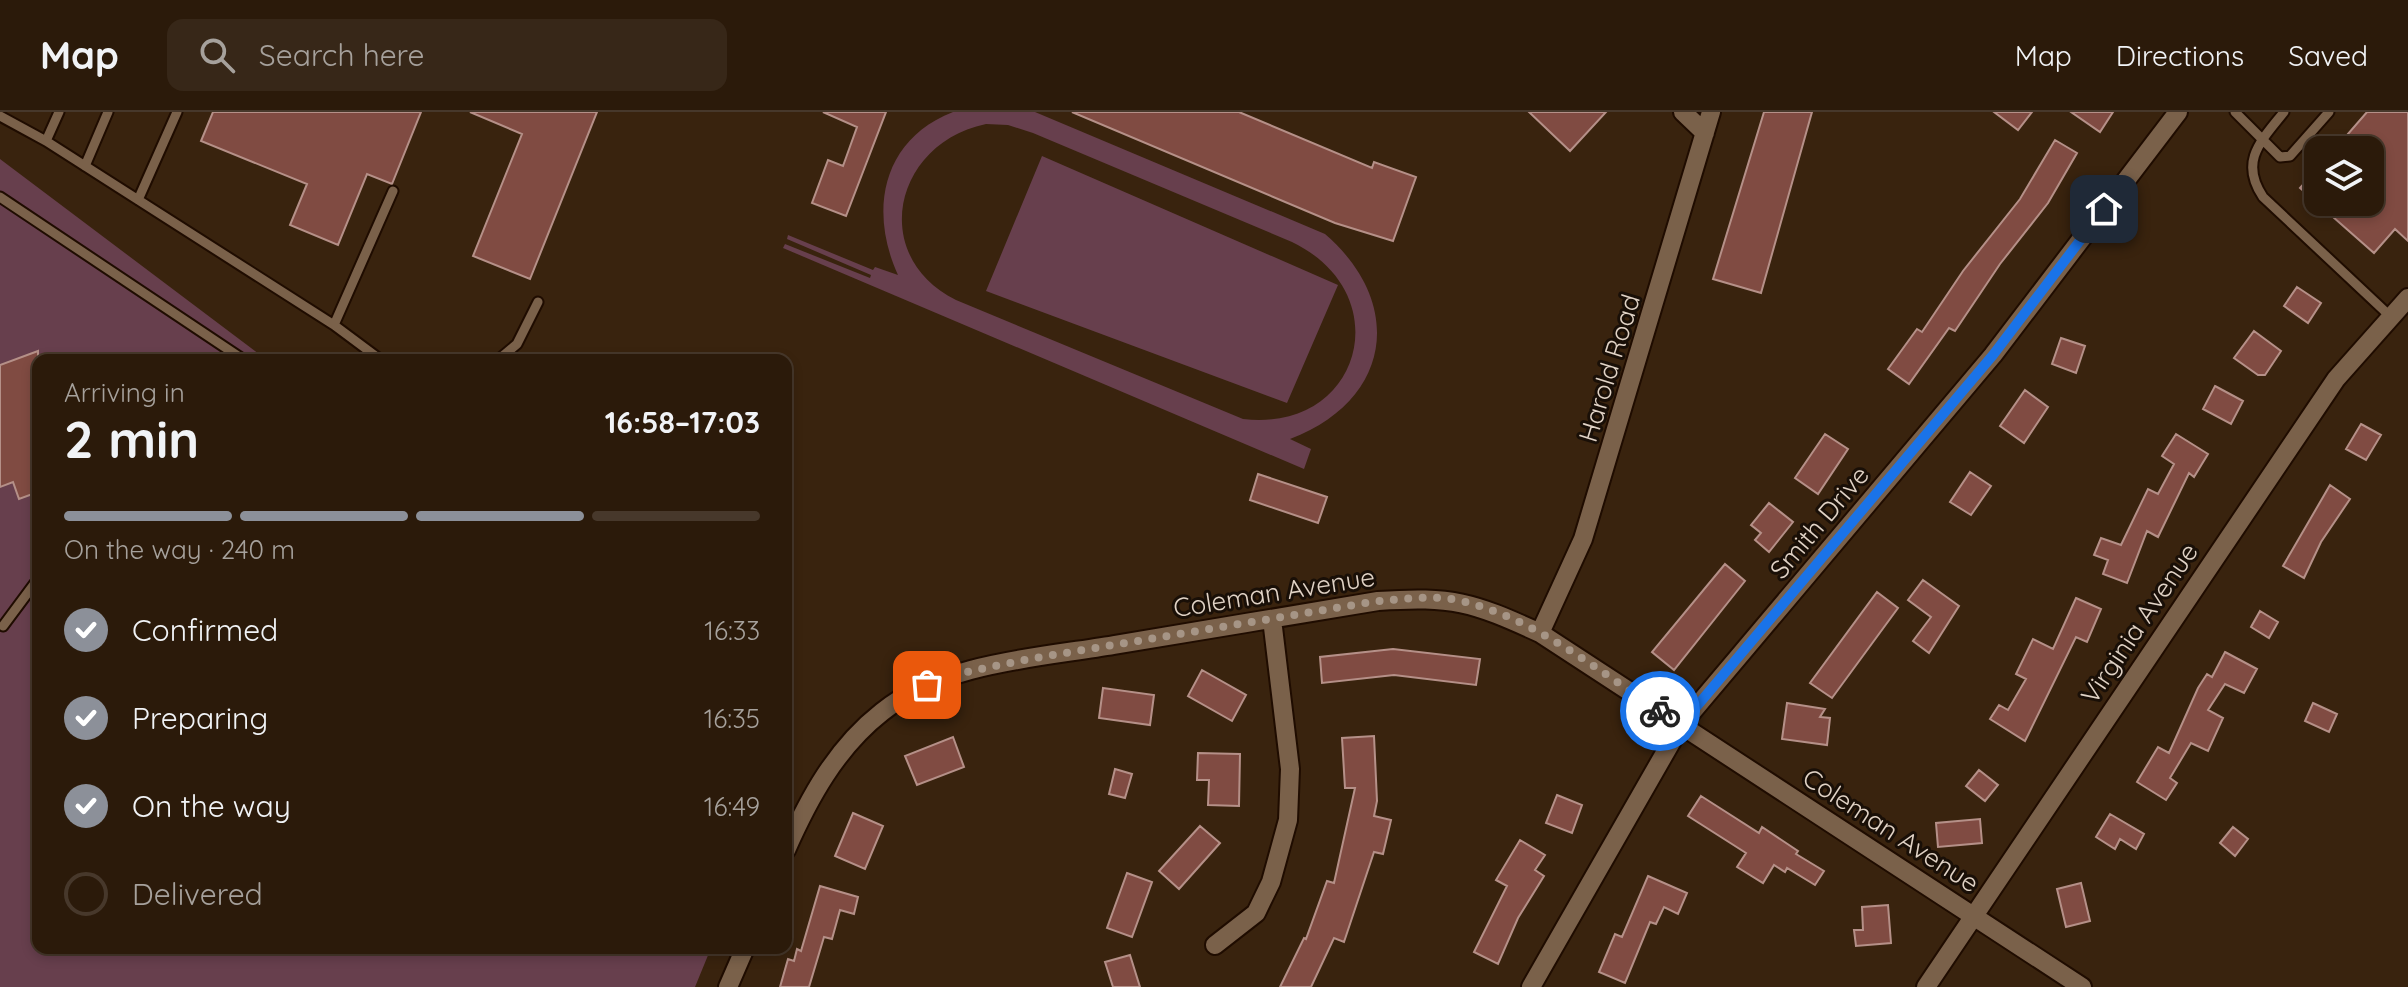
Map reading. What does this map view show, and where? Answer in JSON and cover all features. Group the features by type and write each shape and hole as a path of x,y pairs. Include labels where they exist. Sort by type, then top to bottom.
{"street":[{"path":"1683,112 1705,133"},
{"name":"Harold Road","path":"1540,633 1583,539 1711,112"},
{"name":"Smith Drive","path":"1531,987 1681,725 1993,355 2178,112"},
{"name":"Virginia Avenue","path":"1926,987 2336,379 2408,298"},
{"name":"Coleman Avenue","path":"792,838 823,777 842,751 883,711 927,685 962,673 1029,659 1378,601 1434,597 1476,605 1540,633 2082,987"},
{"path":"1215,945 1256,913 1271,882 1288,820 1290,769 1272,619"},
{"path":"728,987 742,954"}],"lane":[{"path":"46,141 59,112"},
{"path":"85,166 108,112"},
{"path":"138,200 177,112"},
{"path":"2235,112 2280,157 2290,156 2329,112"},
{"path":"2284,112 2262,140 2251,165 2251,179 2263,197 2391,317"},
{"path":"0,116 46,141 334,325 373,354"},
{"path":"334,325 393,191"},
{"path":"0,197 235,354"},
{"path":"505,354 517,344 538,302"},
{"path":"3,626 32,587"}],"shaded area":[{"path":"953,112 1035,112 1325,234 1351,261 1368,290 1376,320 1376,348 1367,376 1349,401 1324,422 1290,439 1311,449 1304,469 783,248 785,244 870,278 871,275 787,239 788,235 873,270 875,267 898,275 884,227 888,180 896,159 910,140 929,124","holes":["986,124 1008,125 1292,242 1326,265 1346,294 1355,325 1352,355 1339,383 1316,405 1283,418 1243,419 956,300 928,281 911,257 903,230 904,203 913,176 930,153 955,135"]},
{"path":"1042,156 1338,285 1287,403 986,291"},
{"path":"0,159 259,354 32,354 32,954 709,954 695,987 0,987"}],"building":[{"path":"213,112 421,112 392,184 367,174 338,245 290,225 307,184 201,141"},
{"path":"470,112 597,112 530,279 473,256 522,134"},
{"path":"823,112 886,112 846,216 812,203 828,160 843,166 857,127"},
{"path":"1072,112 1239,112 1372,168 1374,162 1416,177 1393,241 1335,223"},
{"path":"1529,112 1606,112 1570,151"},
{"path":"1764,112 1812,112 1761,293 1713,279"},
{"path":"1994,112 2032,112 2018,130"},
{"path":"2071,112 2113,112 2100,132"},
{"path":"2367,112 2408,112 2408,241 2395,229 2374,253 2332,216 2384,216 2384,136 2346,136"},
{"path":"2055,140 2077,153 2048,203 2000,264 1955,331 1949,328 1909,384 1888,369 1917,329 1922,332 1963,271 2020,199"},
{"path":"2297,287 2321,303 2308,323 2284,306"},
{"path":"2254,331 2281,351 2265,375 2258,375 2234,358"},
{"path":"2061,338 2085,346 2076,373 2052,364"},
{"path":"38,351 38,354 32,354 32,494 19,499 13,482 0,487 0,365"},
{"path":"2215,386 2243,401 2231,424 2203,409"},
{"path":"2025,390 2048,407 2024,443 2000,426"},
{"path":"2361,424 2381,435 2366,460 2346,449"},
{"path":"1825,434 1848,449 1818,494 1795,478"},
{"path":"2176,434 2208,454 2194,477 2189,473 2158,537 2147,531 2127,583 2103,574 2108,560 2094,555 2101,538 2121,545 2148,489 2158,494 2174,464 2162,456"},
{"path":"1970,472 1991,486 1971,515 1950,502"},
{"path":"1258,474 1327,497 1318,523 1250,500"},
{"path":"2330,485 2350,499 2321,542 2304,578 2283,566"},
{"path":"1769,503 1793,522 1769,552 1755,540 1761,533 1751,525"},
{"path":"1725,564 1745,581 1674,670 1652,652"},
{"path":"1923,580 1959,606 1929,653 1913,641 1931,617 1908,600"},
{"path":"1877,592 1898,608 1832,698 1810,683"},
{"path":"2076,598 2101,609 2087,642 2076,637 2025,741 1990,719 1999,705 2008,710 2026,679 2016,674 2033,639 2053,649"},
{"path":"2260,611 2278,622 2269,638 2251,627"},
{"path":"1393,649 1480,659 1476,685 1394,675 1322,683 1320,657"},
{"path":"2225,652 2257,669 2244,693 2225,684 2208,710 2223,718 2208,751 2191,743 2170,778 2177,783 2166,800 2137,782 2158,747 2169,753 2198,688 2207,674 2212,677"},
{"path":"1202,670 1246,695 1232,721 1188,696"},
{"path":"1103,688 1154,695 1150,725 1099,718"},
{"path":"1787,703 1825,709 1820,717 1830,718 1827,745 1782,739"},
{"path":"2313,703 2337,714 2329,732 2305,721"},
{"path":"1374,736 1377,801 1374,816 1391,820 1383,854 1374,852 1344,942 1334,938 1311,987 1280,987 1306,939 1327,881 1334,883 1355,788 1345,788 1342,738"},
{"path":"953,737 964,767 917,785 905,756"},
{"path":"1198,753 1240,754 1239,806 1208,805 1209,780 1197,780"},
{"path":"1115,769 1132,774 1125,798 1109,794"},
{"path":"1979,770 1998,785 1985,801 1966,786"},
{"path":"1557,795 1582,805 1572,833 1546,823"},
{"path":"1701,796 1759,833 1762,827 1824,871 1815,885 1787,868 1785,872 1774,865 1763,883 1737,867 1746,853 1688,816"},
{"path":"853,813 883,826 865,869 835,856"},
{"path":"2110,814 2144,834 2136,849 2120,839 2115,849 2096,837"},
{"path":"1980,819 1982,843 1938,847 1936,823"},
{"path":"1200,826 1220,843 1179,889 1159,871"},
{"path":"2233,827 2248,839 2235,856 2220,843"},
{"path":"1520,840 1545,855 1535,870 1544,876 1518,918 1498,964 1474,952 1507,886 1496,880"},
{"path":"1127,873 1152,882 1132,937 1107,928"},
{"path":"1648,876 1687,893 1678,914 1664,907 1656,924 1650,922 1625,983 1599,972 1615,934 1622,937"},
{"path":"2081,883 2090,921 2066,927 2057,889"},
{"path":"820,886 858,897 854,914 840,910 832,939 824,937 809,987 780,987 788,959 794,961 797,949 801,951"},
{"path":"1888,905 1891,943 1856,946 1854,930 1863,930 1862,907"},
{"path":"1130,955 1140,987 1113,987 1105,962"}],"way so far":[{"path":"927,685 962,673 1029,659 1378,601 1434,597 1476,605 1540,633 1660,711"}],"route":[{"path":"1660,711 1681,725 1993,355 2104,209"}]}
